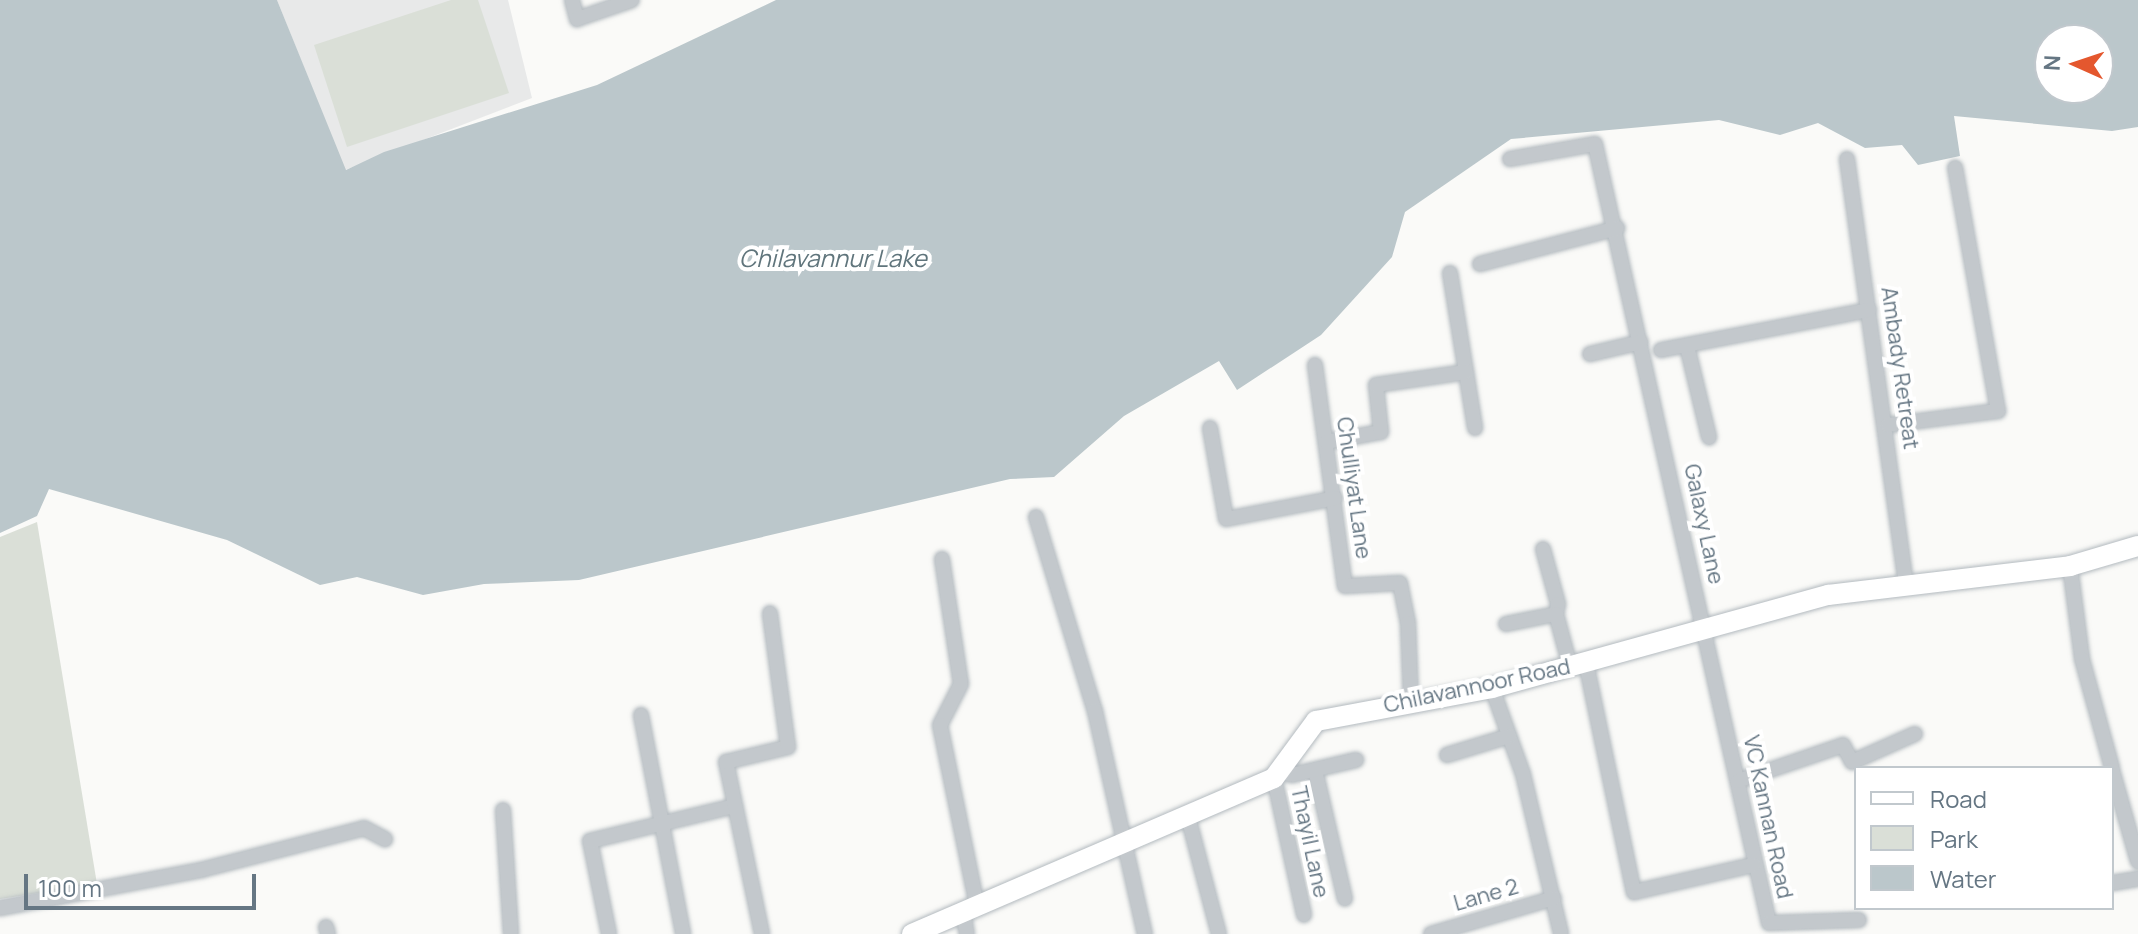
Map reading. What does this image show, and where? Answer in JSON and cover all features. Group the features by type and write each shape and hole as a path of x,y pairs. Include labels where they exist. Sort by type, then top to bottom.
{"street":[{"path":"572,0 577,19 632,0"},
{"name":"Galaxy Lane","path":"1510,159 1595,144 1661,425 1704,633"},
{"name":"Ambady Retreat","path":"1847,159 1888,425 1906,584"},
{"path":"1888,425 1998,411 1955,168"},
{"path":"1480,264 1617,228"},
{"path":"1450,273 1475,428"},
{"path":"1661,350 1869,310"},
{"path":"1590,354 1641,342"},
{"path":"1687,346 1709,437"},
{"name":"Chulliyat Lane","path":"1315,365 1345,586 1400,583 1408,623 1411,701"},
{"path":"1326,442 1381,432 1376,385 1466,372"},
{"path":"1210,428 1226,519 1335,498"},
{"path":"1036,517 1095,711 1122,843 1145,934"},
{"name":"Chilavannoor Road","path":"1278,775 1316,721 1492,688 1704,633 1828,595 2070,566 2138,546"},
{"path":"1543,549 1558,604 1556,614 1578,664 1634,892 1753,865"},
{"path":"942,559 961,684 940,725 970,909 967,934"},
{"path":"2070,566 2082,659 2111,766"},
{"path":"762,934 726,762 788,747 770,613"},
{"path":"1506,624 1556,614"},
{"name":"VC Kannan Road","path":"1704,633 1738,781 1753,865 1769,923 1859,920"},
{"path":"1492,688 1523,774 1561,934"},
{"path":"641,715 683,934"},
{"path":"1738,781 1843,745 1852,762 1915,734"},
{"path":"1447,755 1509,736"},
{"path":"912,934 1188,817 1278,775 1356,760"},
{"path":"1315,770 1345,899"},
{"name":"Thayil Lane","path":"1278,775 1304,915"},
{"path":"2114,776 2138,861"},
{"path":"609,934 590,841 735,806"},
{"path":"503,810 511,934"},
{"path":"1188,817 1219,934"},
{"path":"0,908 201,870 364,828 385,839"},
{"path":"2114,883 2138,879"},
{"name":"Lane 2","path":"1431,934 1554,898"}],"shaded area":[{"path":"277,0 508,0 532,98 345,170"}],"green space":[{"path":"451,0 478,0 509,93 347,147 314,45"},
{"path":"37,522 97,884 0,899 0,537"}],"water":[{"name":"Chilavannur Lake","path":"0,0 277,0 346,170 384,152 597,85 776,0 2138,0 2138,127 2112,131 1954,116 1960,156 1918,165 1902,145 1865,148 1818,123 1780,135 1719,120 1511,139 1405,212 1392,257 1321,335 1237,390 1219,361 1124,416 1054,477 1010,479 579,580 484,584 423,595 357,577 320,585 227,540 49,489 37,516 0,533"}]}
